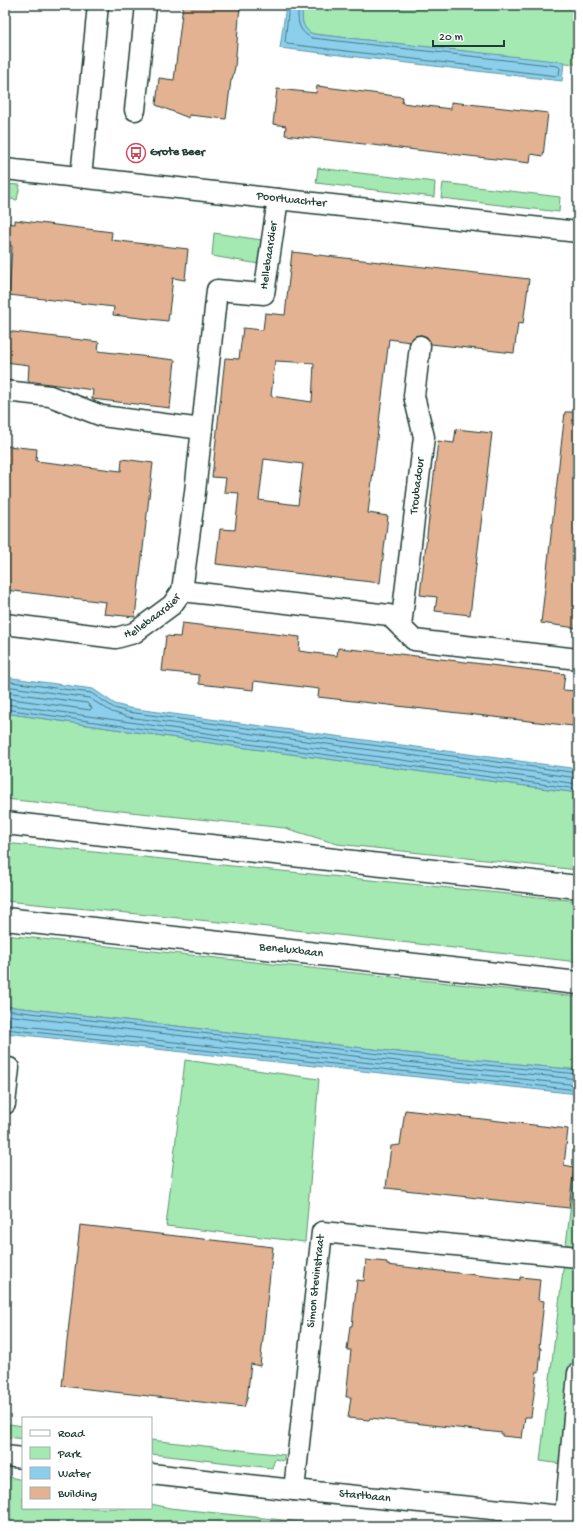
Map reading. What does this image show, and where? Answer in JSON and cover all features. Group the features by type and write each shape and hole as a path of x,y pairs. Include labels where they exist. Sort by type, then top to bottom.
{"main road":[{"path":"5,823 578,888"},
{"name":"Beneluxbaan","path":"5,919 578,983"}],"street":[{"path":"80,178 98,5"},
{"path":"135,110 146,5"},
{"name":"Poortwachter","path":"5,169 578,232"},
{"name":"Hellebaardier","path":"5,624 116,638 134,633 172,605 182,591 217,290 264,294 278,198"},
{"name":"Troubadour","path":"402,626 424,437 414,396 420,346"},
{"path":"5,391 50,396 102,416 202,429"},
{"path":"182,591 389,615 402,626 414,640 578,659"},
{"path":"5,1104 9,1068"},
{"name":"Simon Stevinstraat","path":"294,1490 322,1232 578,1257"},
{"path":"572,1517 578,1372"},
{"path":"5,1456 22,1458"},
{"name":"Startbaan","path":"152,1474 294,1490 572,1517"}],"green space":[{"path":"303,5 578,5 578,61 575,64 313,34 306,29 304,25 302,18"},
{"path":"318,168 435,182 434,197 316,183"},
{"path":"443,183 560,197 559,212 441,198"},
{"path":"5,184 20,185 17,200 5,198"},
{"path":"214,233 262,240 259,264 212,256"},
{"path":"5,713 232,746 578,793 578,870 337,844 285,828 5,799"},
{"path":"5,843 578,901 578,962 250,925 5,901"},
{"path":"5,935 578,997 578,1070 406,1053 5,1006"},
{"path":"185,1060 319,1079 305,1242 166,1226"},
{"path":"578,1145 578,1442 575,1466 540,1461"},
{"path":"9,1424 22,1426 22,1439 8,1437"},
{"path":"152,1440 285,1455 283,1461 275,1459 272,1468 152,1454"},
{"path":"5,1476 22,1480 22,1509 152,1509 152,1504 170,1508 338,1526 5,1526"}],"water":[{"path":"286,5 303,5 302,18 304,25 309,32 313,34 564,62 562,81 280,48"},
{"path":"5,677 93,689 115,704 129,708 578,769 578,793 232,746 5,713"},
{"path":"5,1006 406,1053 578,1070 578,1094 5,1033"}],"building":[{"path":"183,5 240,5 235,67 231,80 226,119 189,115 189,118 156,105 159,78 174,80"},
{"path":"317,86 403,97 402,103 451,109 451,102 548,113 543,156 531,154 530,163 285,135 286,126 273,124 277,89 316,93"},
{"path":"15,220 112,232 111,240 188,249 185,280 173,278 168,321 113,315 114,307 9,295 12,246 5,245 5,223 15,224"},
{"path":"292,252 529,279 523,324 518,323 514,353 431,344 427,337 421,335 415,336 410,342 389,339 368,513 388,516 380,583 216,564 220,529 235,530 239,493 224,492 226,478 212,477 225,358 239,359 243,328 263,330 265,313 285,315","holes":["275,361 314,363 312,402 271,396","264,459 303,464 298,505 259,500"]},
{"path":"5,331 99,342 98,351 175,360 170,408 92,399 93,390 28,381 29,365 5,362"},
{"path":"565,412 578,412 578,614 576,628 541,623"},
{"path":"456,429 492,433 470,615 435,611 437,597 420,595 438,441 454,443"},
{"path":"7,446 37,449 36,461 121,471 122,459 153,463 135,617 104,614 106,602 5,590 5,460"},
{"path":"182,623 300,637 299,651 337,656 338,648 565,674 563,690 577,691 573,726 318,697 319,689 254,681 253,690 199,684 199,675 162,671 166,636 180,637"},
{"path":"405,1110 568,1129 564,1165 574,1167 569,1208 386,1188 391,1146 400,1145"},
{"path":"80,1225 273,1247 260,1366 251,1364 247,1399 244,1407 62,1386"},
{"path":"366,1260 387,1262 387,1265 520,1280 520,1277 540,1279 538,1300 544,1301 539,1348 541,1348 539,1372 537,1371 531,1417 525,1417 522,1438 502,1436 502,1433 370,1418 369,1420 348,1418 351,1397 346,1397 351,1350 347,1350 350,1326 352,1326 357,1280 364,1281"}],"place":[{"name":"Grote Beer","path":"136,153"}]}
